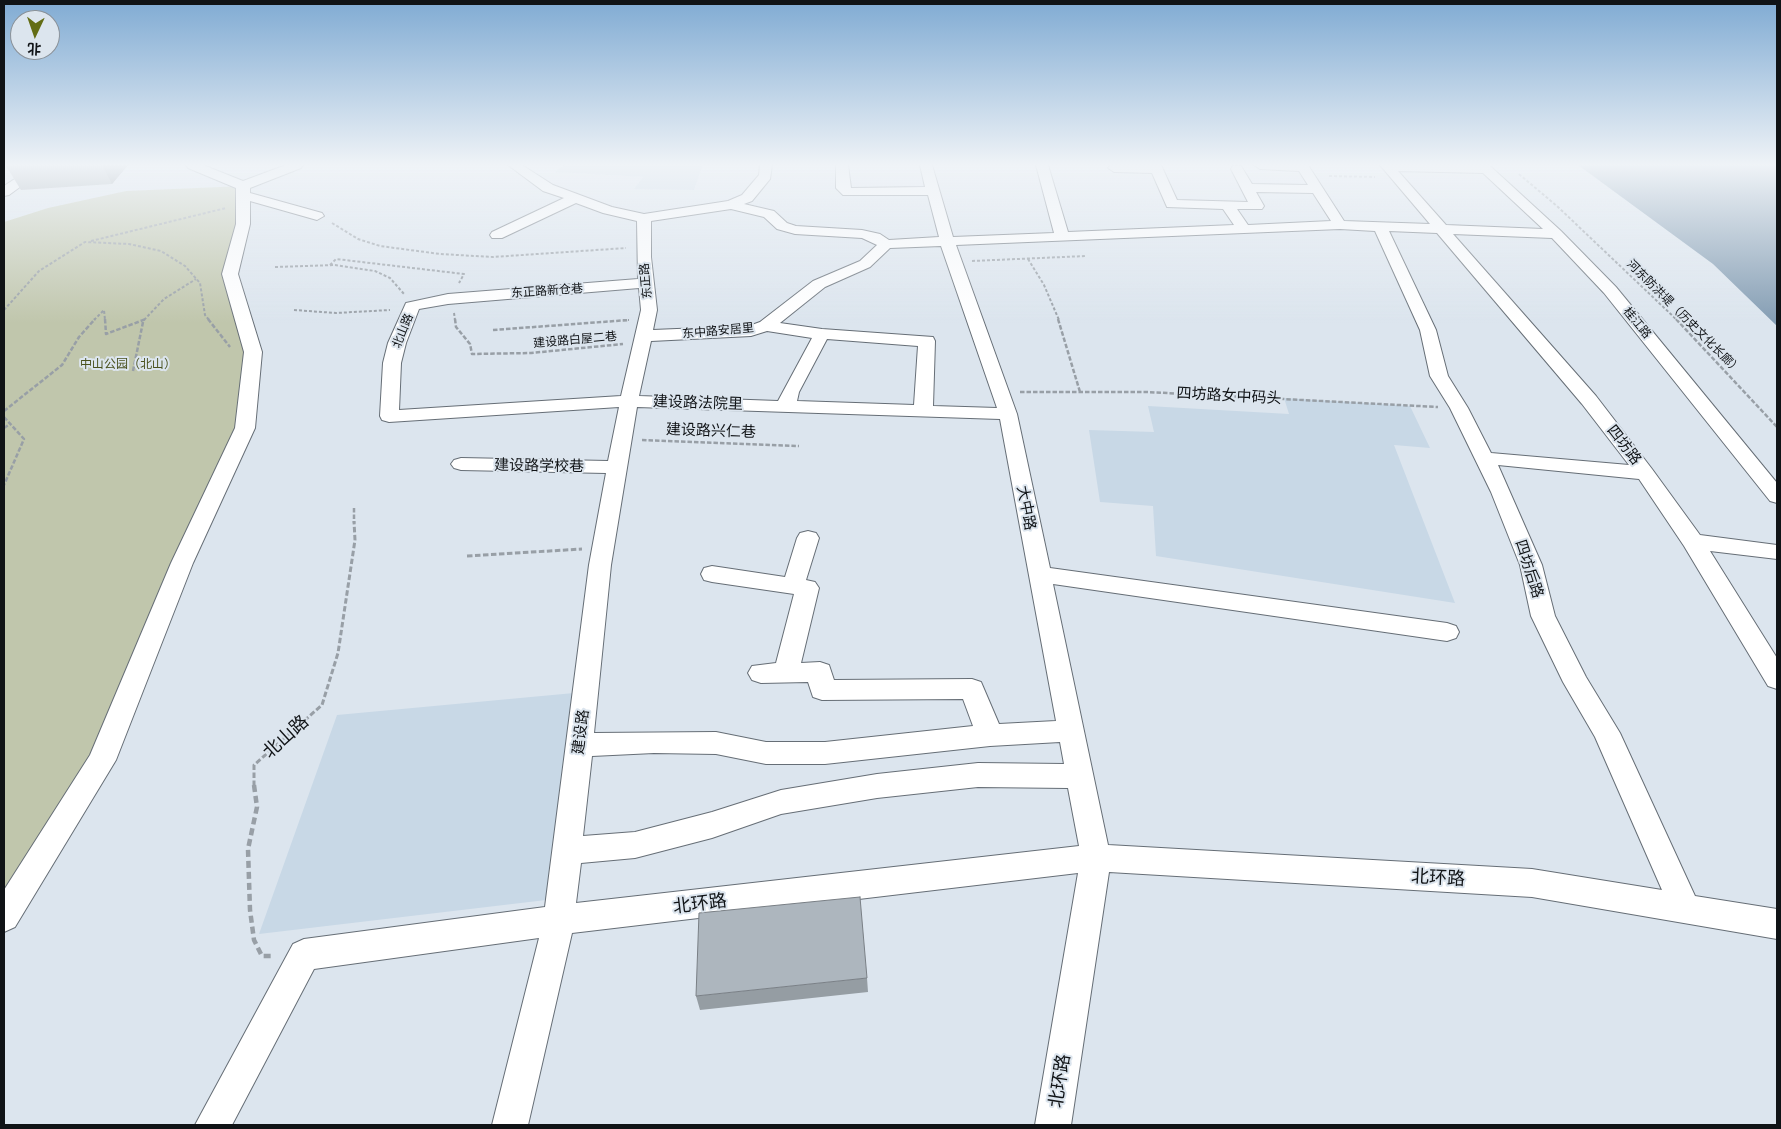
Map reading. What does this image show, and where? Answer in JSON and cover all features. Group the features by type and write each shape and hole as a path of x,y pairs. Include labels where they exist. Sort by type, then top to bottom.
{"street":[{"path":"4,917 102,760 182,563 245,428 253,352 230,274 243,218"},
{"path":"497,235 534,218"},
{"name":"东正路","path":"644,218 646,283 649,310 644,333"},
{"path":"773,218 782,226 795,230 862,234 875,237 886,244 951,252 1062,237 1340,225 1556,234"},
{"name":"大中路","path":"941,218 951,252 1008,414 1096,858"},
{"path":"1057,218 1062,237"},
{"path":"1236,218 1244,229"},
{"path":"1335,218 1340,225"},
{"name":"四坊路","path":"1433,218 1589,400 1645,473 1693,542 1777,679"},
{"name":"桂江路","path":"1539,218 1610,290 1777,496"},
{"name":"四坊后路","path":"1380,227 1428,330 1439,376 1459,408 1484,458 1531,565 1543,616 1576,682 1607,733 1685,908"},
{"name":"东中路安居里","path":"644,333 751,331 766,326 819,284 865,264 886,244"},
{"name":"东正路新仓巷","path":"412,306 448,299 646,283"},
{"name":"北山路","path":"389,416 392,364 397,343 412,306"},
{"path":"766,326 822,334 927,341 923,411"},
{"name":"建设路","path":"510,1125 559,920 603,548 629,401 644,333"},
{"path":"786,406 790,392 822,334"},
{"name":"建设路法院里","path":"389,416 629,401 1008,414"},
{"path":"1484,458 1645,473"},
{"name":"建设路学校巷","path":"462,464 617,467"},
{"path":"793,586 808,538"},
{"path":"1693,542 1777,552"},
{"path":"712,574 807,588 786,672"},
{"path":"1040,574 1447,632"},
{"path":"761,673 820,672 822,690 972,689 990,735"},
{"path":"579,745 654,742 716,743 766,753 825,753 990,735 1071,731"},
{"path":"567,852 635,846 712,825 781,802 878,786 978,775 1080,776"},
{"name":"北环路","path":"1053,1125 1096,858"},
{"name":"北环路","path":"304,955 559,920 1096,858 1532,883 1777,924"},
{"path":"213,1125 304,955"}],"path":[{"path":"4,310 38,271 85,242 167,218"},
{"name":"河东防洪堤（历史文化长廊）","path":"1569,218 1678,321 1777,427"},
{"path":"85,242 128,244 161,251 185,266 200,283 205,315 228,345 250,380"},
{"path":"951,252 1028,259 1086,256"},
{"path":"330,265 336,259 464,274"},
{"path":"1028,259 1044,285 1060,324 1080,392"},
{"path":"275,267 330,265 376,271 390,278 412,306 401,309 336,313 294,310"},
{"path":"4,411 62,365 79,337 104,310 106,334 143,322 164,299 196,279"},
{"path":"133,371 143,322"},
{"name":"建设路白屋二巷","path":"456,327 470,344 472,354 510,354 597,346 644,333"},
{"path":"493,330 644,333"},
{"name":"四坊路女中码头","path":"1000,392 1146,392 1459,408"},
{"path":"4,417 24,439 4,485"},
{"path":"4,428 10,424"},
{"name":"建设路兴仁巷","path":"622,440 800,446"},
{"name":"北山路","path":"304,955 262,956 254,940 248,878 248,849 257,807 253,777 254,765 322,705 338,653 355,540 354,508"},
{"path":"467,556 603,548"}],"shaded area":[{"path":"1650,218 1777,218 1777,326 1713,264"},
{"path":"1284,398 1410,406 1430,448 1394,445 1455,603 1156,556 1153,506 1100,502 1089,430 1154,432 1148,406 1289,414"},
{"path":"574,693 546,900 259,934 337,715"}],"green space":[{"name":"中山公园（北山）","path":"18,218 238,218 230,274 253,352 245,428 102,760 4,917 4,222"}],"building":[{"path":"860,897 867,978 696,996 699,913"}]}
